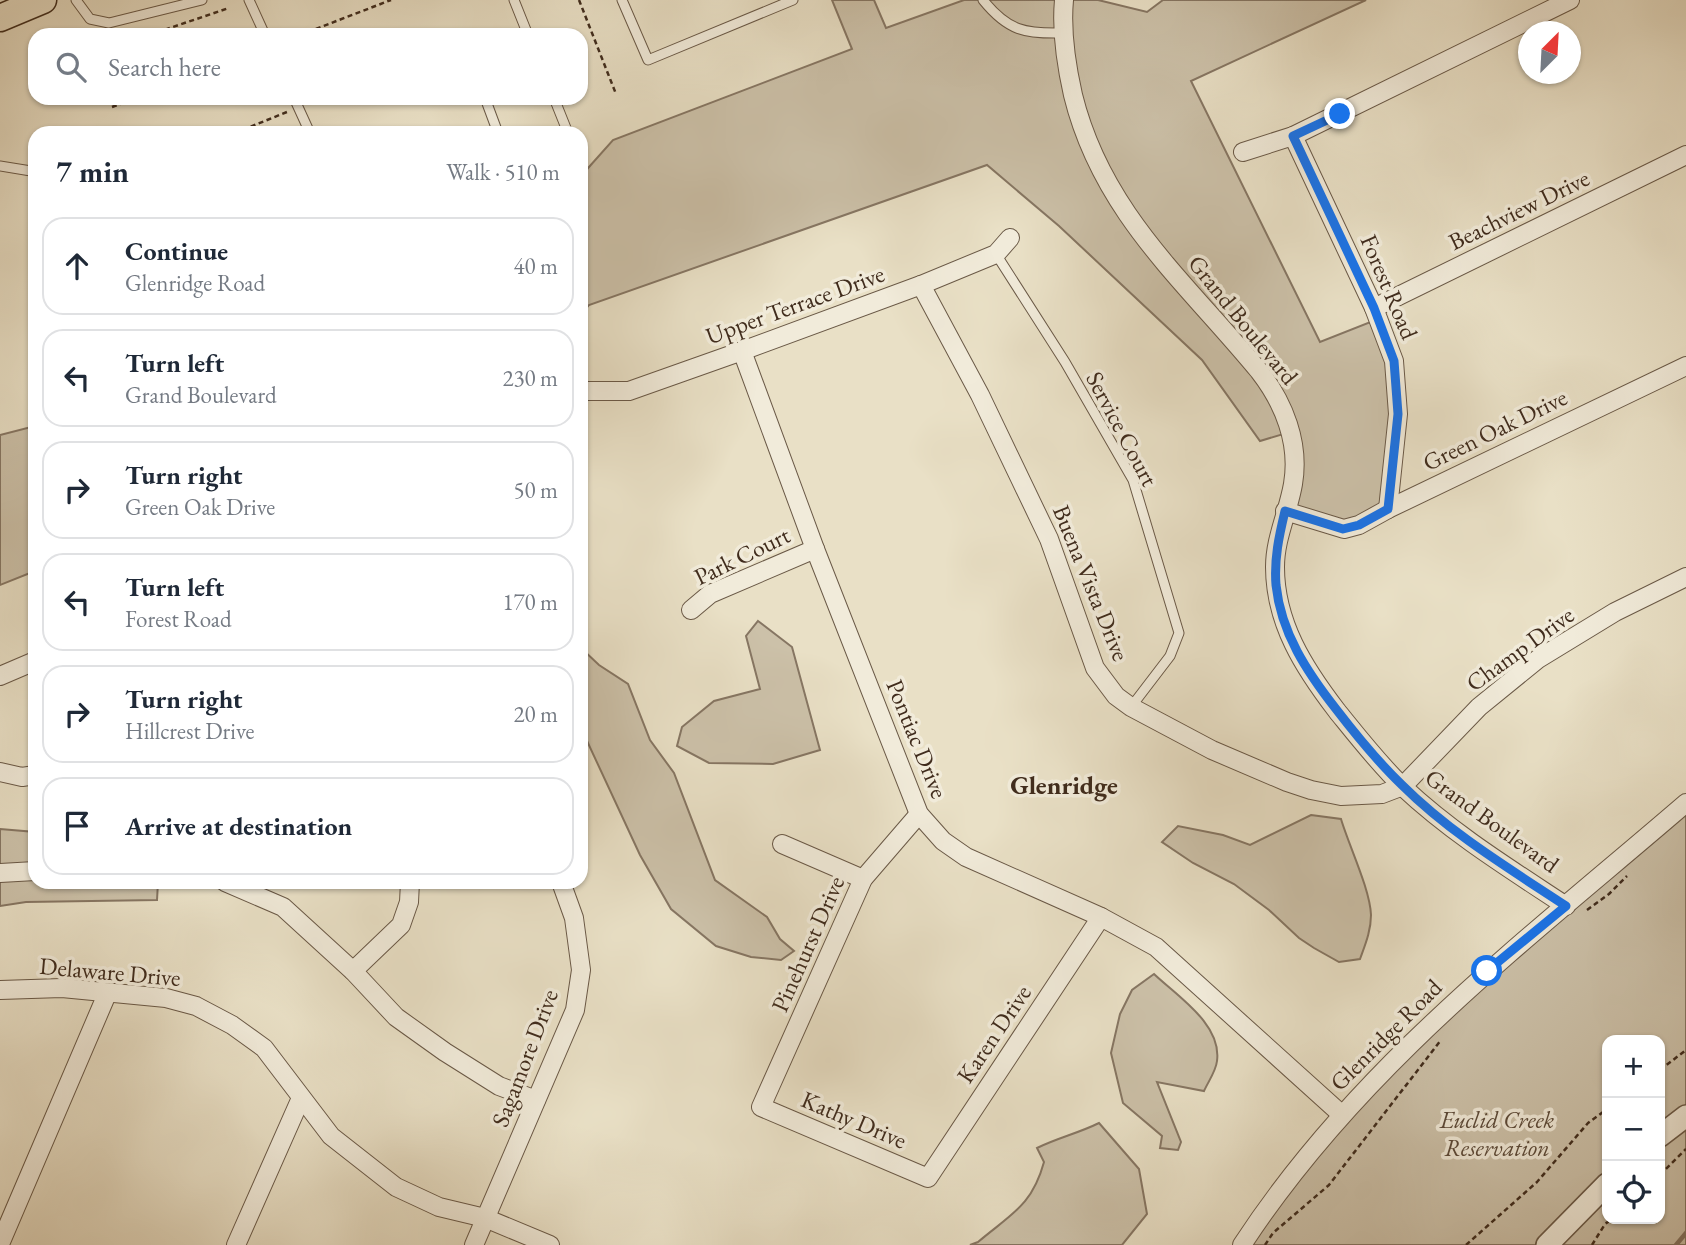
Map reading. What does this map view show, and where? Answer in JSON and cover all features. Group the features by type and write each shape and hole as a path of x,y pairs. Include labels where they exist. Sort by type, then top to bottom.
{"main road":[{"path":"7,10 43,0"}],"street":[{"name":"Grand Boulevard","path":"1064,0 1063,33 1067,71 1077,112 1094,157 1112,192 1130,221 1167,267 1272,387 1282,408 1290,431 1294,461 1293,485 1277,544 1276,588 1289,635 1299,657 1318,687 1354,732 1403,786 1452,827 1572,911"},
{"path":"1243,152 1293,136 1570,0"},
{"name":"Forest Road","path":"1293,136 1374,308 1394,361 1398,414 1388,509"},
{"name":"Beachview Drive","path":"1374,308 1686,155"},
{"name":"Upper Terrace Drive","path":"588,391 629,391 742,351 921,285 996,254 1010,238"},
{"name":"Buena Vista Drive","path":"921,285 980,395 1049,540 1095,668 1116,696 1131,707 1212,750 1311,790 1340,796 1365,796 1382,794 1403,786"},
{"name":"Pontiac Drive","path":"742,351 815,549 919,814 943,841 966,857 1101,917 1156,947 1341,1114"},
{"name":"Green Oak Drive","path":"1285,511 1343,529 1359,525 1686,366"},
{"name":"Park Court","path":"691,610 710,594 815,549"},
{"name":"Champ Drive","path":"1403,786 1479,707 1538,660 1615,612 1686,577"},
{"path":"0,676 28,664"},
{"path":"0,772 28,776"},
{"name":"Glenridge Road","path":"1242,1245 1341,1114 1413,1041 1487,971 1572,911 1686,803"},
{"name":"Pinehurst Drive","path":"761,1107 863,879 919,814"},
{"path":"782,844 863,879"},
{"path":"0,873 28,871"},
{"path":"242,889 284,907 353,971 396,1017 444,1052 499,1086 536,1100"},
{"path":"353,971 401,925 409,902 410,889"},
{"name":"Sagamore Drive","path":"474,1245 575,1010 581,970 574,918 564,889"},
{"name":"Karen Drive","path":"928,1178 1101,917"},
{"name":"Delaware Drive","path":"0,990 62,988 166,998 196,1006 264,1048 331,1136 396,1187 439,1207 485,1218 550,1245"},
{"path":"0,1244 107,994"},
{"path":"236,1245 301,1098"},
{"name":"Kathy Drive","path":"761,1107 928,1178"},
{"path":"1665,1132 1686,1116"},
{"path":"1547,1245 1602,1189"}],"lane":[{"path":"76,0 90,19 109,23 202,0"},
{"path":"249,0 262,28"},
{"path":"514,0 525,28"},
{"path":"622,0 648,60 793,0"},
{"path":"982,0 1002,21 1016,30 1035,34 1063,33"},
{"path":"297,105 307,126"},
{"path":"488,105 495,126"},
{"path":"557,105 565,126"},
{"path":"0,166 28,171"},
{"name":"Service Court","path":"996,254 1065,362 1133,481 1179,633 1170,656 1131,707"}],"path":[{"path":"318,28 391,0"},
{"path":"579,0 615,94"},
{"path":"170,28 229,8"},
{"path":"112,107 117,105"},
{"path":"253,126 305,105"},
{"path":"1572,911 1609,894 1634,870"},
{"path":"1265,1245 1273,1233 1329,1185 1443,1037"},
{"path":"1665,1066 1686,1050"},
{"path":"1466,1245 1537,1182 1588,1123 1602,1113"},
{"path":"1665,1170 1686,1149"},
{"path":"1592,1245 1605,1224"}],"green space":[{"path":"832,0 874,0 886,28 964,0 1098,0 1147,12 1163,0 1366,0 1191,81 1320,342 1378,319 1394,361 1388,509 1359,525 1285,511 1290,432 1260,441 1202,360 1059,226 987,165 588,306 588,168 613,140 852,49"},
{"path":"28,428 28,574 0,585 0,435"},
{"path":"758,621 792,647 820,750 773,764 709,763 677,746 682,727 714,701 760,689 746,636"},
{"path":"588,655 628,684 650,740 674,773 715,880 767,917 780,939 794,951 781,960 751,957 716,946 671,909 640,855 588,743"},
{"name":"Euclid Creek Reservation","path":"1686,803 1686,1245 1242,1245 1341,1114"},
{"path":"1311,815 1341,819 1363,880 1371,915 1369,932 1360,959 1339,962 1314,948 1234,884 1193,863 1162,842 1178,826 1223,835 1250,845"},
{"path":"0,829 28,831 28,889 158,889 157,900 26,902 0,906"},
{"path":"1154,974 1196,1012 1212,1035 1217,1048 1214,1073 1204,1091 1157,1082 1181,1142 1178,1150 1160,1148 1162,1136 1123,1103 1111,1053 1120,1014 1132,990"},
{"path":"1099,1123 1139,1169 1147,1214 1122,1245 970,1245 1001,1224 1027,1199 1044,1162 1037,1148"}],"waterway":[{"path":"1676,1245 1686,1233"}],"district":[{"name":"Glenridge","path":"1064,785"}],"route":[{"path":"1340,114 1293,136 1374,308 1394,361 1398,414 1388,509 1359,525 1343,529 1285,511 1277,544 1276,588 1284,624 1299,657 1318,687 1403,786 1452,827 1566,906 1487,971"}]}
